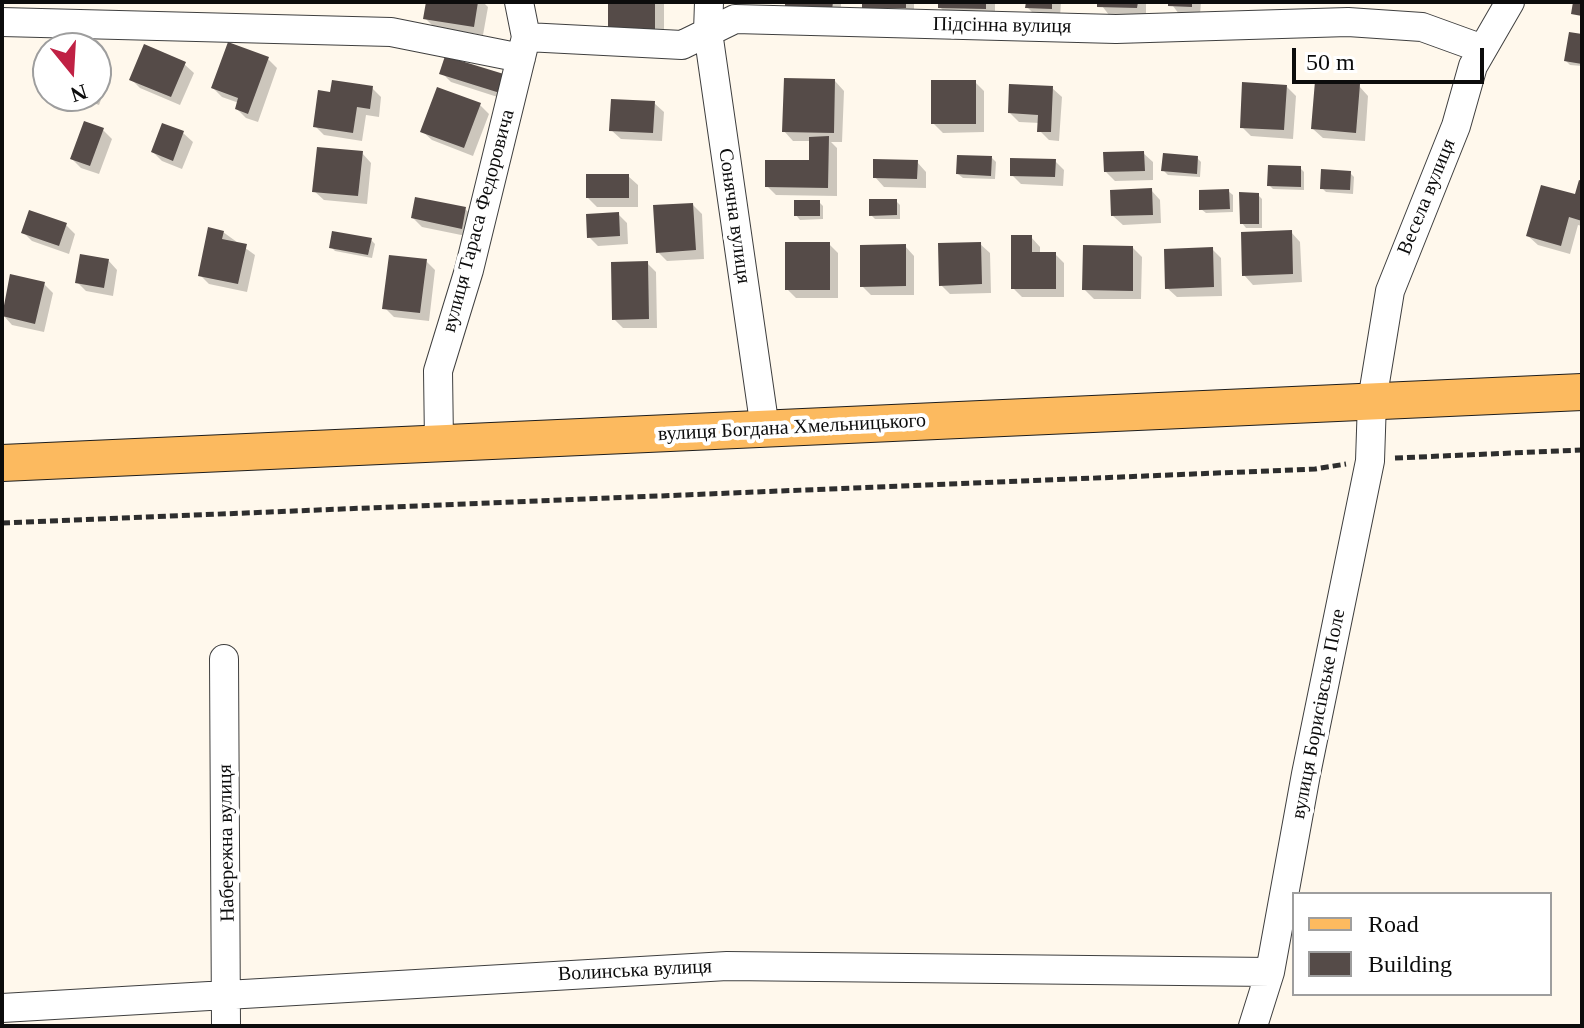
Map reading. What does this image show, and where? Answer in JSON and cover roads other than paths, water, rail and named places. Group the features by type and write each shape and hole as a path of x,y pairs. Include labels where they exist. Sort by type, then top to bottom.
{"main road":[{"name":"вулиця Богдана Хмельницького","path":"2,463 1582,392"}],"street":[{"name":"вулиця Тараса Федоровича","path":"439,442 438,371 469,270 524,48 519,2"},
{"name":"Сонячна вулиця","path":"709,2 708,32 765,429"},
{"name":"Весела вулиця","path":"1372,401 1390,291 1456,126 1480,48 1510,2"},
{"name":"Підсінна вулиця","path":"2,22 391,32 524,48 682,45 735,19 1116,29 1348,22 1422,27 1480,48"},
{"name":"вулиця Борисівське Поле","path":"1253,1026 1270,972 1306,774 1370,461 1372,401"},
{"name":"Набережна вулиця","path":"224,659 229,994 226,1026"},
{"name":"Волинська вулиця","path":"2,1008 727,966 1270,972"}]}
